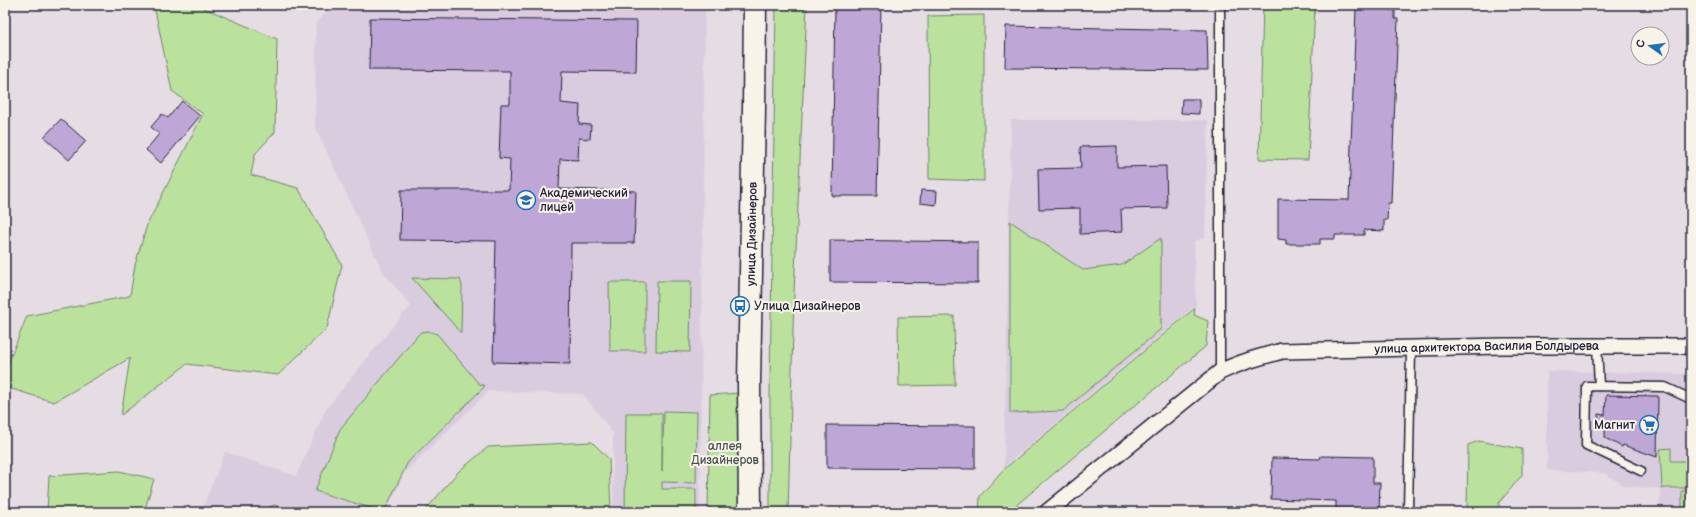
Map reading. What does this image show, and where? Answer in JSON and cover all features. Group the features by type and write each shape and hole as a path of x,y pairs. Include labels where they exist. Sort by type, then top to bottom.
{"street":[{"name":"улица Дизайнеров","path":"750,512 754,5"},
{"name":"улица архитектора Василия Болдырева","path":"1220,372 1236,364 1282,351 1502,346 1691,346"},
{"path":"1047,512 1220,372"}],"lane":[{"path":"1220,5 1220,372"},
{"path":"1597,345 1599,386"},
{"path":"1408,512 1411,349"},
{"path":"1641,471 1586,445 1587,386 1665,387 1691,398"}],"shaded area":[{"name":"Академический лицей","path":"333,5 705,5 700,512 613,512 613,433 583,394 489,391 404,473 386,512 201,512 225,452 296,476 326,409 402,315 411,306 383,272 315,127 316,23"},
{"path":"1011,120 1208,120 1205,238 1194,241 1196,305 1004,467"},
{"path":"1547,371 1691,374 1691,491 1682,491 1682,512 1659,512 1660,489 1625,486 1604,473 1547,470"}],"green space":[{"path":"154,5 205,5 204,8 277,39 275,132 255,154 251,175 298,188 342,265 327,328 278,375 187,364 121,415 130,358 54,402 5,387 5,371 27,316 130,296 135,265 147,225 203,114 172,91"},
{"path":"776,5 807,5 794,293 788,512 770,512 770,385"},
{"path":"1263,5 1315,5 1308,160 1259,159"},
{"path":"984,15 984,181 929,179 928,16"},
{"path":"1010,221 1083,270 1122,265 1161,238 1161,329 1063,411 1010,413"},
{"path":"412,278 460,279 462,286 461,333"},
{"path":"657,281 691,281 690,352 656,351"},
{"path":"609,282 645,282 645,351 610,351"},
{"path":"1195,308 1194,315 1208,321 1206,346 1008,512 979,512 980,496 1003,470"},
{"path":"954,316 955,385 899,386 898,317"},
{"path":"428,331 437,334 479,384 485,386 408,462 384,512 315,491 340,429 417,336 421,332"},
{"name":"аллея Дизайнеров","path":"741,393 740,512 708,512 710,395"},
{"path":"664,411 697,412 696,483 662,482 662,489 696,489 696,512 625,512 626,413 662,413 662,471"},
{"path":"1479,441 1522,449 1522,475 1499,503 1499,512 1467,512 1468,445"},
{"path":"592,442 609,459 611,512 424,512 458,472 488,447"},
{"path":"1671,448 1671,461 1691,461 1691,488 1662,488 1660,449"},
{"path":"119,471 154,479 144,512 47,512 49,476"},
{"path":"1682,491 1691,491 1691,512 1682,512"},
{"path":"275,505 292,512 253,512 256,511"}],"building":[{"path":"835,5 881,5 877,196 832,196"},
{"path":"1356,8 1395,10 1395,19 1398,19 1391,203 1388,203 1387,220 1384,220 1384,231 1364,230 1364,235 1335,235 1335,239 1320,239 1320,244 1286,244 1286,240 1278,239 1278,199 1349,200"},
{"path":"370,18 637,21 636,72 562,71 561,103 580,105 579,124 591,125 590,139 579,138 578,160 560,159 559,189 636,191 634,243 571,243 570,364 493,362 496,241 400,240 401,190 509,190 510,159 499,158 501,104 510,104 510,71 369,70"},
{"path":"1006,26 1207,30 1208,70 1005,68"},
{"path":"1182,99 1199,99 1199,114 1181,113"},
{"path":"182,101 200,116 161,163 146,150 159,134 151,127 162,114 168,118"},
{"path":"61,119 86,141 69,160 44,137"},
{"path":"1117,146 1117,167 1166,166 1167,208 1121,209 1122,232 1080,234 1080,208 1039,209 1038,169 1081,168 1080,147"},
{"path":"921,190 937,191 936,205 920,203"},
{"path":"830,240 978,242 978,283 830,282"},
{"path":"1606,395 1658,396 1657,457 1623,445 1622,447 1605,438 1605,428 1599,428 1598,414 1605,415"},
{"path":"827,425 975,426 975,469 827,468"},
{"path":"1321,456 1373,457 1373,483 1380,483 1379,512 1336,512 1336,501 1271,499 1272,458 1320,459"}],"place":[{"name":"Академический лицей","path":"526,200"},
{"name":"Улица Дизайнеров","path":"740,306"},
{"name":"Магнит","path":"1649,425"}]}
